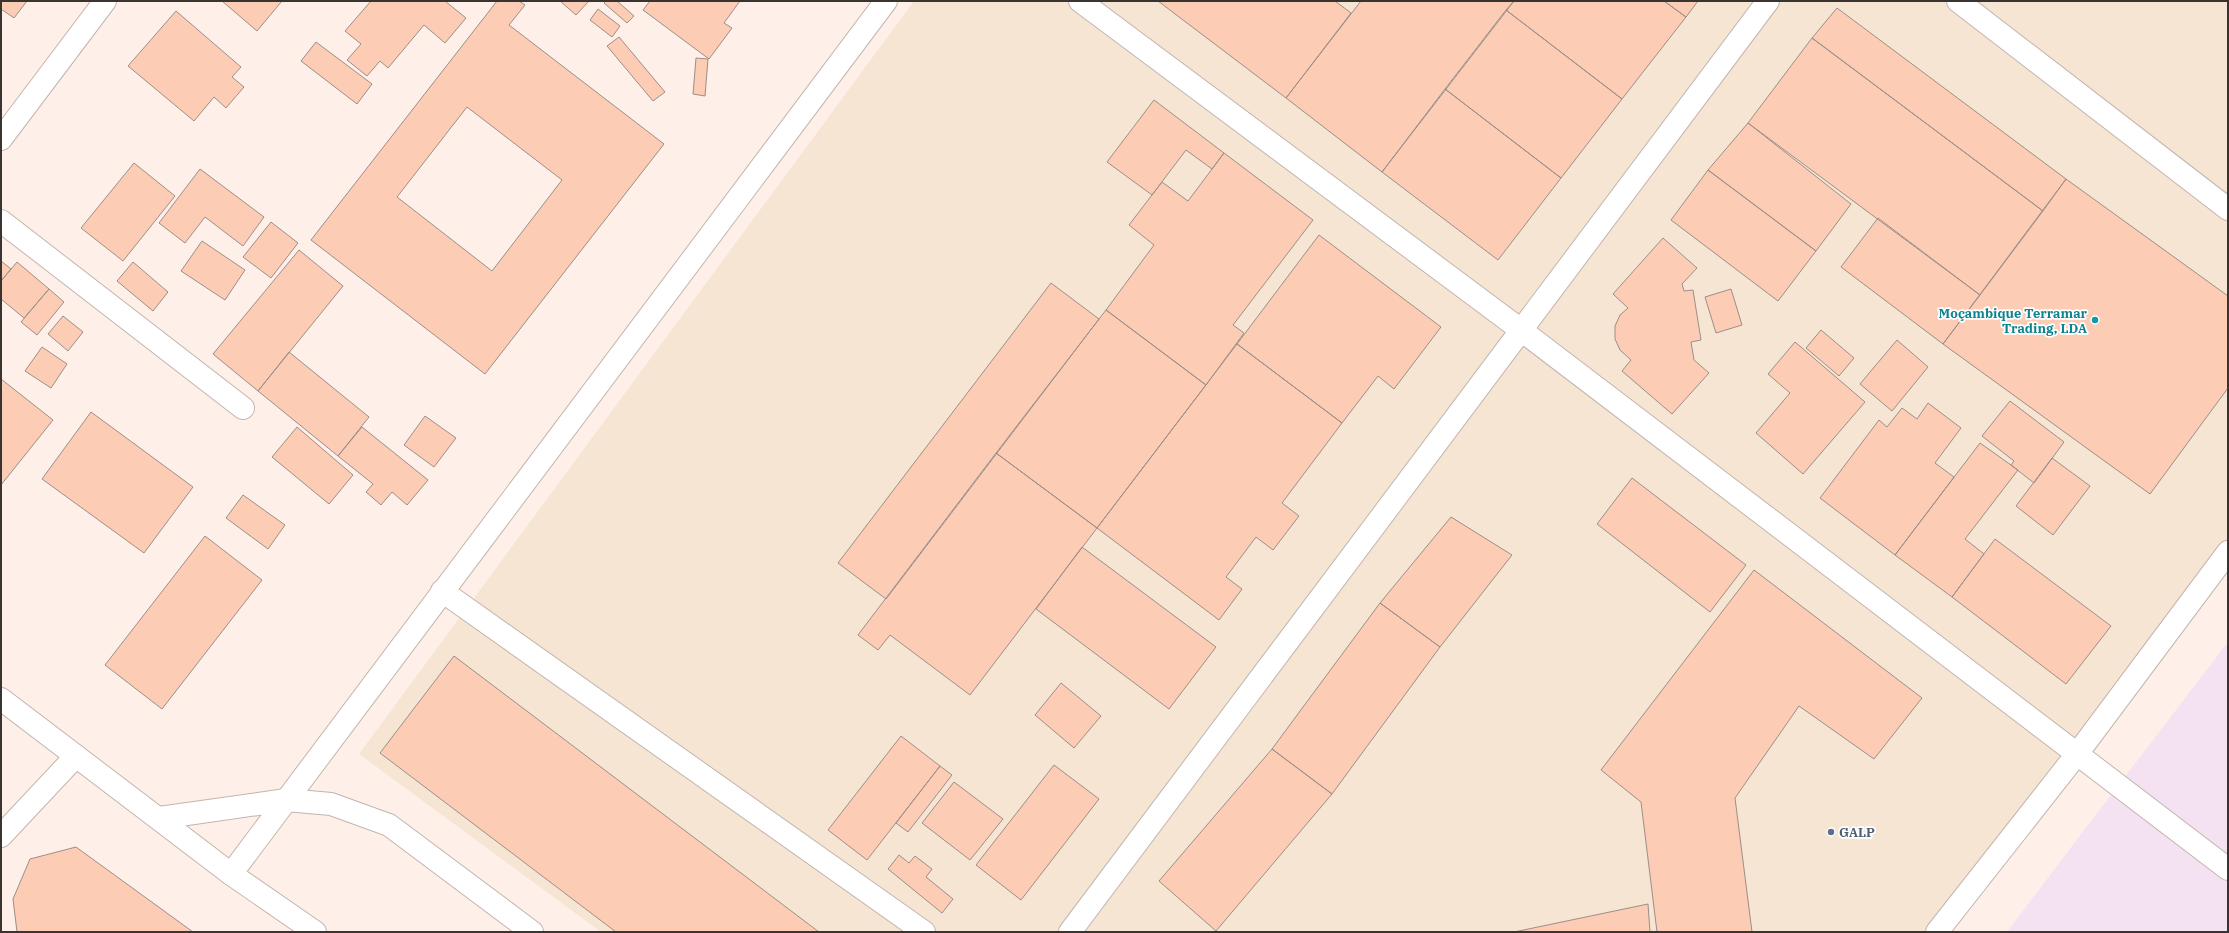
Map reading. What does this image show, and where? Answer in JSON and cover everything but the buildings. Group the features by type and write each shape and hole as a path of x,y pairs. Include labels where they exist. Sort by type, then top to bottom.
{"street":[{"path":"1,139 105,1"},
{"path":"231,874 886,1"},
{"path":"1080,1 1521,330 2228,869"},
{"path":"1070,932 1768,1"},
{"path":"1958,1 2228,208"},
{"path":"1,221 243,408"},
{"path":"1937,932 2077,754 2228,552"},
{"path":"442,592 924,932"},
{"path":"1,699 231,874 315,932"},
{"path":"1,836 76,756"},
{"path":"159,818 286,800 331,804 389,825 532,932"}],"shaded area":[{"path":"914,1 2228,1 2228,540 1931,932 601,932 359,754"},
{"path":"2228,642 2228,932 2007,932 2085,829"}],"place":[{"name":"Moçambique Terramar Trading, LDA","path":"2095,320"},
{"name":"GALP","path":"1831,832"}]}
